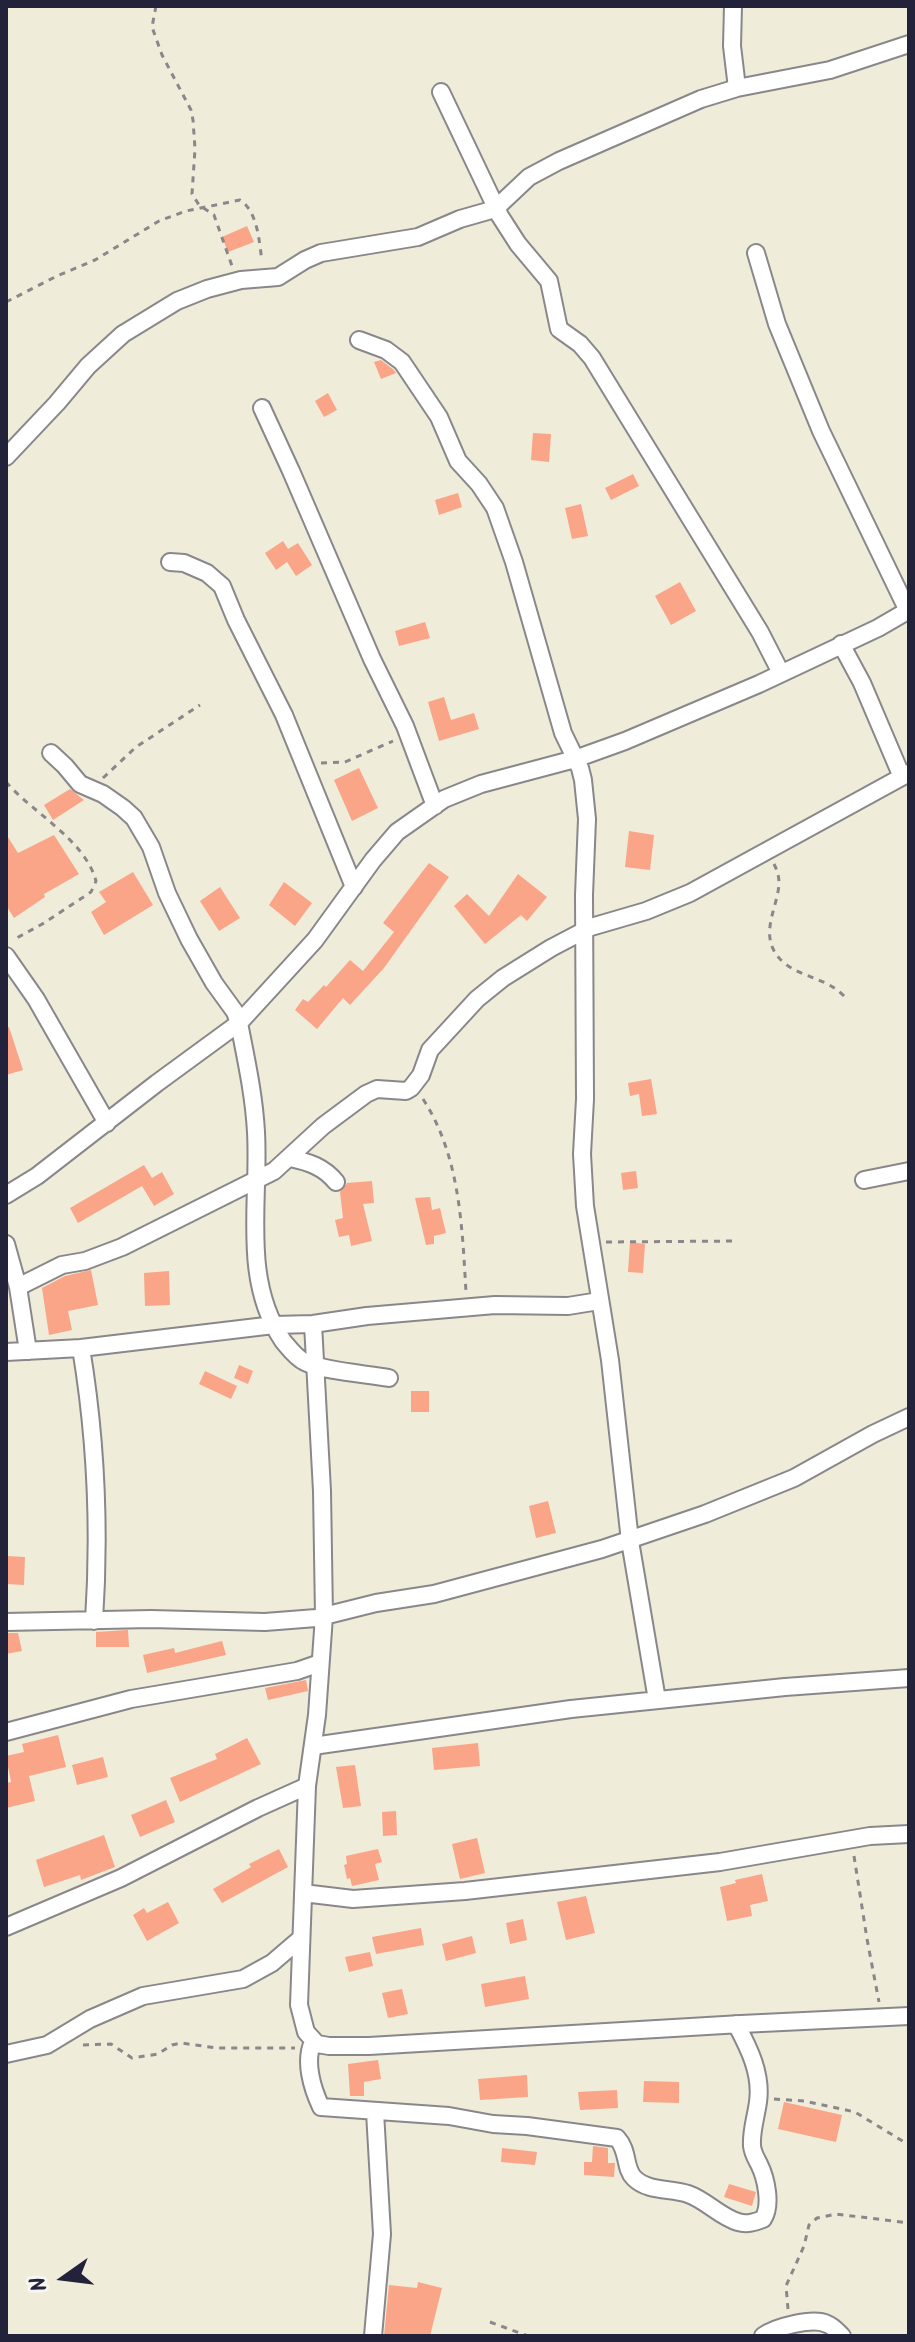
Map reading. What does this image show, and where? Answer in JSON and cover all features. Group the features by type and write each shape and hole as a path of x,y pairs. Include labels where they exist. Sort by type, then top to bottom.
{"street":[{"path":"733,6 732,46 737,88"},
{"path":"6,457 57,403 77,376 123,334 177,301 235,281 273,279 321,253 409,240 475,213 495,209 529,177 701,99 737,88 830,70 909,44"},
{"path":"441,92 495,209 518,244 549,281 559,329 580,344 592,358 760,632 781,673"},
{"path":"6,1195 37,1176 239,1023 315,940 397,832 435,806 481,784 575,759 681,718 908,611 821,431 777,324 756,253"},
{"path":"359,340 386,350 402,362 439,417 458,461 495,508 514,562 556,713 583,780 587,819 584,930 586,1068 582,1165 590,1243 615,1391 630,1541 657,1700"},
{"path":"262,408 372,659 411,738 435,806"},
{"path":"170,562 184,563 207,573 222,586 284,715 354,887"},
{"path":"18,1287 62,1265 85,1261 122,1247 274,1171 323,1126 366,1094 377,1089 406,1091 414,1086 430,1050 482,994 513,972 584,930 670,902 722,876 906,775 841,644"},
{"path":"51,753 80,784 123,808 134,818 145,835 189,939 235,1012 254,1112 257,1150 256,1259 263,1296 274,1325 304,1362 389,1378"},
{"path":"6,956 36,999 107,1123"},
{"path":"290,1158 327,1171 336,1182"},
{"path":"864,1180 909,1171"},
{"path":"6,1244 18,1287 28,1351"},
{"path":"6,1352 81,1348 274,1325 313,1324 467,1307 568,1306 599,1301"},
{"path":"313,1324 322,1491 324,1616 307,1786 299,2005 312,2045 308,2059 310,2073 321,2107 449,2116 617,2138 625,2147 629,2170 635,2179 652,2187 693,2195 738,2222 748,2223 763,2219 768,2201 752,2145 759,2099 757,2074 736,2024"},
{"path":"81,1348 95,1471 97,1547 94,1621"},
{"path":"6,1622 151,1619 265,1622 324,1616 376,1603 434,1594 630,1541 794,1478 909,1417"},
{"path":"6,1732 131,1699 297,1671 320,1663"},
{"path":"313,1746 571,1709 909,1678"},
{"path":"6,1927 121,1878 307,1786"},
{"path":"303,1893 353,1899 465,1891 720,1862 883,1835 909,1834"},
{"path":"6,2054 47,2045 90,2019 143,1996 243,1979 272,1963 300,1939"},
{"path":"312,2045 369,2046 909,2016"},
{"path":"373,2336 382,2234 375,2112"},
{"path":"769,2332 817,2321 825,2322 842,2336"}],"path":[{"path":"156,6 152,27 193,120 195,149 191,189 196,202 215,218 235,281"},
{"path":"6,302 95,260 159,221 203,207 240,200 245,203 258,234 265,278"},
{"path":"91,789 136,747 200,705"},
{"path":"302,759 329,764 345,762 391,741 411,738"},
{"path":"6,782 79,850 94,872 96,881 91,892 6,943"},
{"path":"767,850 779,879 770,923 774,948 784,963 805,975 829,983 844,996"},
{"path":"414,1086 425,1101 451,1158 462,1225 467,1307"},
{"path":"590,1243 737,1241"},
{"path":"852,1840 867,1939 884,2017"},
{"path":"47,2045 111,2044 132,2058 158,2054 181,2043 217,2048 312,2045"},
{"path":"759,2099 804,2101 855,2112 909,2145"},
{"path":"769,2332 787,2312 789,2301 786,2286 812,2221 836,2214 909,2223"},
{"path":"490,2322 528,2336"}],"building":[{"path":"247,226 254,242 228,252 222,237"},
{"path":"381,360 396,373 381,379 374,362"},
{"path":"328,393 337,410 324,417 315,401"},
{"path":"533,433 551,434 549,462 531,460"},
{"path":"633,474 639,486 611,500 605,488"},
{"path":"458,493 462,507 439,515 435,500"},
{"path":"581,504 588,536 572,539 565,508"},
{"path":"283,541 288,549 298,543 312,565 296,576 287,562 276,570 265,553"},
{"path":"680,582 696,611 671,625 655,596"},
{"path":"425,622 430,638 399,646 395,631"},
{"path":"444,697 451,720 474,713 479,729 439,741 428,702"},
{"path":"359,768 378,808 352,821 334,780"},
{"path":"70,789 84,800 53,820 44,805"},
{"path":"629,831 654,835 650,870 625,867"},
{"path":"6,834 18,853 54,835 79,874 44,894 45,897 14,918 6,905"},
{"path":"429,863 449,877 384,968 350,1005 343,998 317,1029 295,1010 303,999 308,1002 324,985 326,987 350,960 363,971 394,932 383,923"},
{"path":"133,872 153,905 104,935 91,912 106,902 99,892"},
{"path":"518,874 547,897 527,921 521,915 485,944 454,906 467,894 489,916"},
{"path":"284,882 312,903 295,926 269,905"},
{"path":"220,887 240,918 219,931 200,901"},
{"path":"9,1027 23,1070 6,1075 6,1028"},
{"path":"651,1079 657,1114 642,1116 639,1094 630,1096 628,1083"},
{"path":"144,1165 152,1178 162,1172 174,1194 154,1206 142,1186 78,1223 70,1208"},
{"path":"636,1171 638,1188 623,1190 621,1173"},
{"path":"372,1181 374,1203 363,1204 372,1241 351,1246 349,1235 339,1237 335,1220 343,1218 340,1192 347,1183"},
{"path":"430,1197 432,1210 440,1208 446,1233 434,1236 434,1244 426,1245 415,1198"},
{"path":"630,1242 645,1244 643,1273 628,1272"},
{"path":"91,1270 98,1305 68,1311 72,1330 49,1335 42,1288 65,1276"},
{"path":"169,1271 170,1305 145,1306 144,1273"},
{"path":"239,1365 253,1371 248,1384 234,1378"},
{"path":"205,1371 237,1386 231,1399 199,1384"},
{"path":"411,1391 429,1391 429,1412 411,1412"},
{"path":"548,1501 556,1533 536,1538 529,1506"},
{"path":"6,1556 25,1557 24,1585 6,1584"},
{"path":"128,1630 129,1647 96,1647 96,1632"},
{"path":"6,1633 18,1633 22,1651 6,1654"},
{"path":"222,1641 226,1655 147,1673 143,1655 174,1648 175,1653"},
{"path":"306,1680 308,1691 268,1700 265,1688"},
{"path":"58,1735 66,1767 29,1776 35,1801 6,1808 6,1783 11,1782 6,1756 24,1752 22,1744"},
{"path":"247,1738 261,1764 180,1802 170,1778 217,1759 215,1754"},
{"path":"478,1743 480,1766 434,1770 432,1748"},
{"path":"103,1757 108,1777 77,1785 72,1765"},
{"path":"355,1765 361,1806 343,1808 336,1767"},
{"path":"166,1800 175,1822 140,1837 131,1815"},
{"path":"396,1811 397,1835 383,1836 382,1812"},
{"path":"104,1835 115,1867 81,1880 80,1875 44,1887 36,1860"},
{"path":"477,1838 485,1873 460,1879 452,1844"},
{"path":"279,1849 288,1867 222,1903 213,1889 251,1867 249,1864"},
{"path":"378,1849 382,1862 375,1864 379,1880 352,1886 344,1865 347,1864 346,1856"},
{"path":"762,1874 768,1901 750,1905 752,1916 727,1921 720,1887"},
{"path":"586,1896 595,1933 566,1940 557,1902"},
{"path":"168,1902 179,1923 147,1941 133,1915 144,1908 147,1913"},
{"path":"523,1919 527,1940 510,1944 506,1923"},
{"path":"421,1928 424,1945 376,1954 372,1937"},
{"path":"472,1936 476,1953 446,1961 442,1944"},
{"path":"370,1952 373,1966 349,1972 345,1957"},
{"path":"525,1976 529,1999 485,2007 481,1984"},
{"path":"402,1989 408,2014 388,2018 382,1993"},
{"path":"378,2060 381,2079 364,2082 364,2096 350,2096 348,2064"},
{"path":"527,2075 528,2097 480,2100 478,2079"},
{"path":"644,2081 679,2082 679,2103 643,2102"},
{"path":"617,2090 618,2108 580,2110 578,2092"},
{"path":"784,2102 842,2115 836,2142 778,2129"},
{"path":"593,2146 608,2148 608,2163 615,2163 614,2177 584,2175 584,2162 592,2162"},
{"path":"502,2148 537,2152 535,2165 501,2162"},
{"path":"729,2184 756,2192 752,2206 724,2197"},
{"path":"418,2282 442,2288 430,2336 384,2336 389,2285 417,2288"}]}
